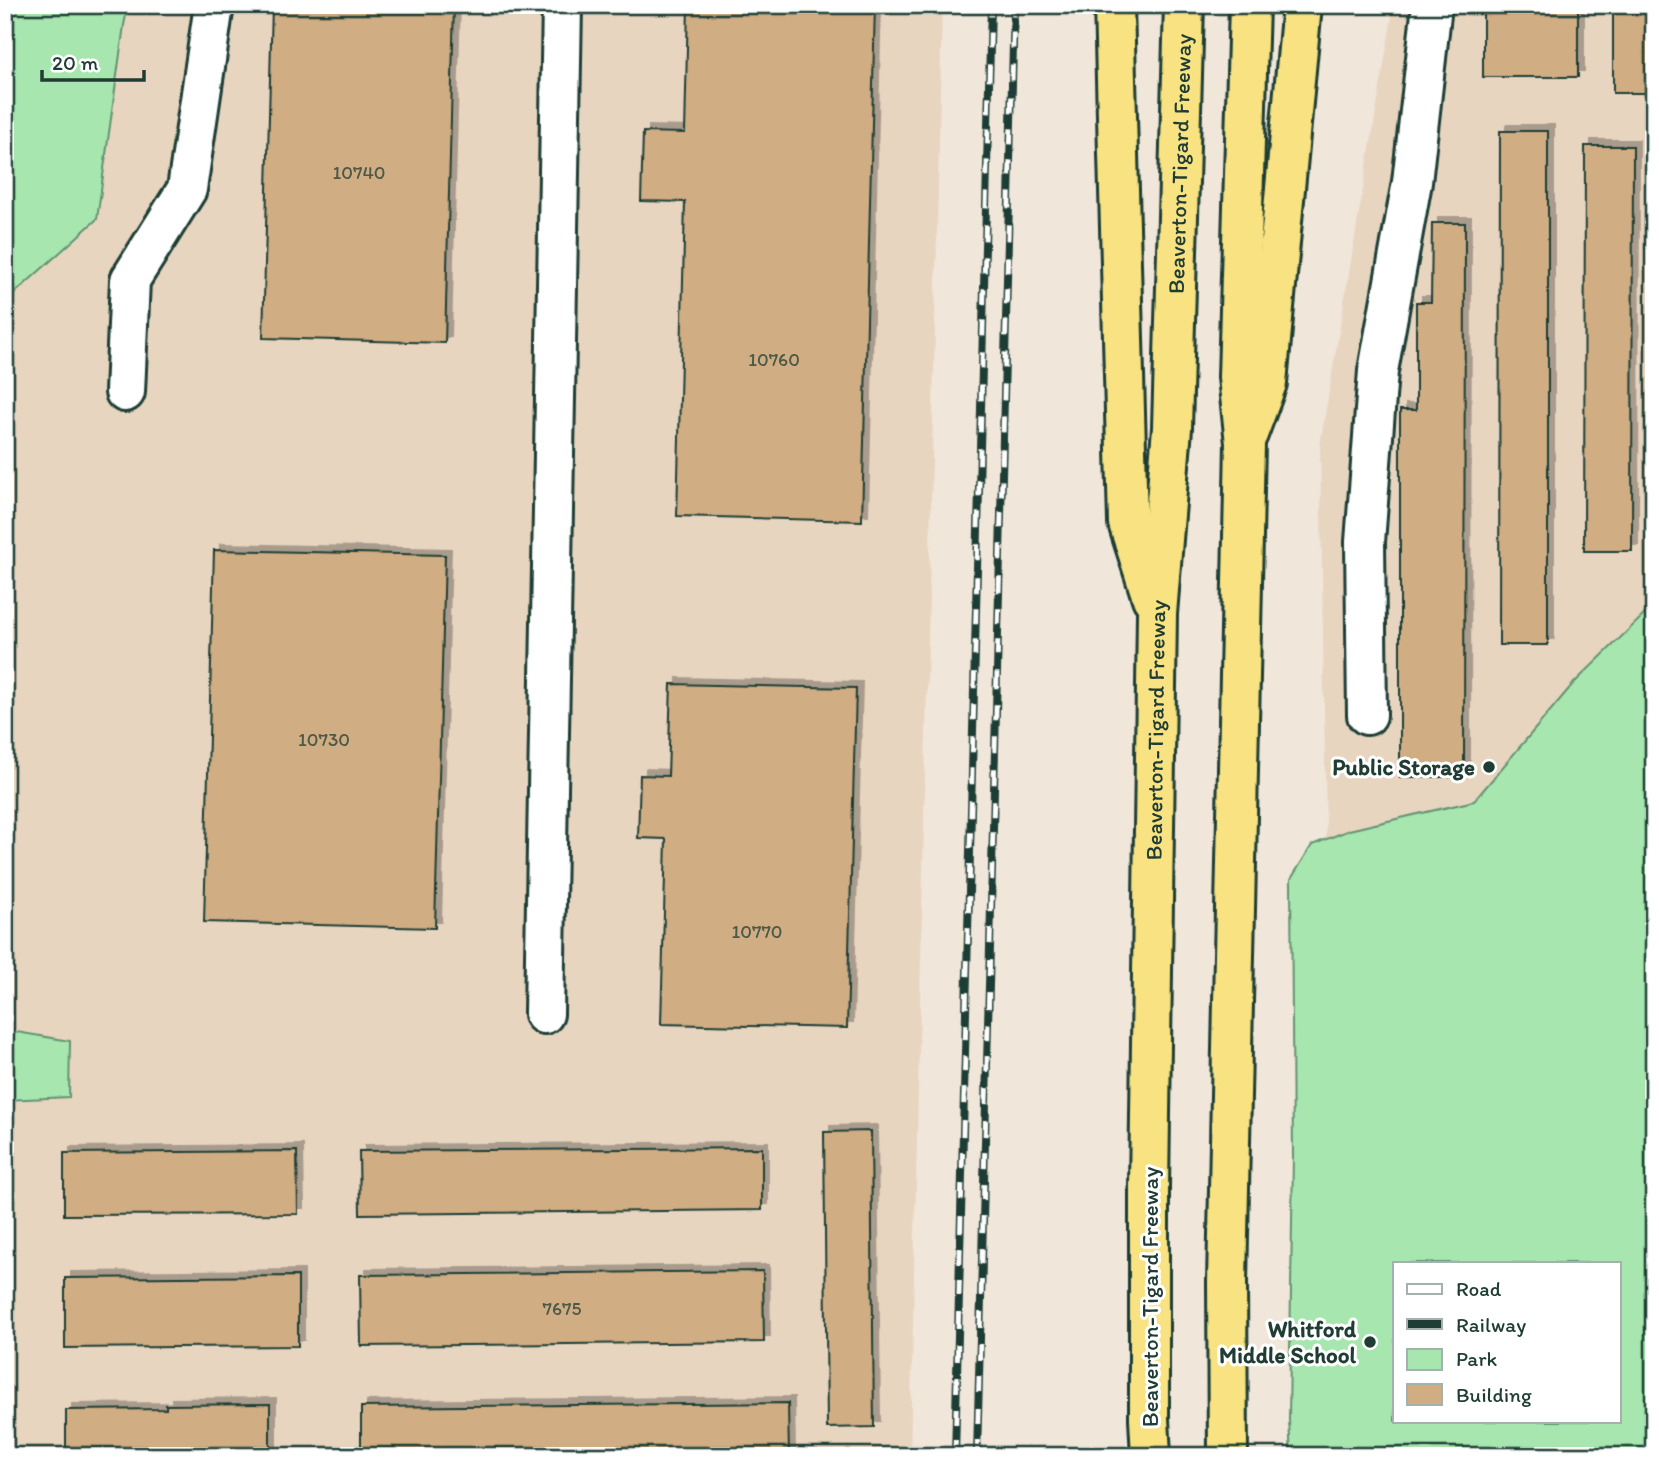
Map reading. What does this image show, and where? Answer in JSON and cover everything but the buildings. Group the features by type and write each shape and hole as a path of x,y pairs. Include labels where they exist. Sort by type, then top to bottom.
{"highway":[{"path":"1114,5 1128,523 1157,614"},
{"name":"Beaverton-Tigard Freeway","path":"1151,1456 1149,1188 1157,614 1172,428 1184,5"},
{"path":"1228,1456 1227,1282 1245,443 1238,377 1249,5"},
{"path":"1245,443 1267,383 1302,5"}],"lane":[{"path":"125,392 130,280 187,189 214,5"},
{"path":"544,1014 562,5"},
{"path":"1367,715 1365,542 1378,371 1412,182 1432,5"}],"shaded area":[{"path":"128,5 942,5 910,1456 5,1456 5,1100 69,1097 69,1041 5,1030 5,302 97,219"},
{"name":"Public Storage","path":"1394,5 1654,5 1654,1456 1345,1456 1330,1091 1320,445"}],"green space":[{"path":"5,5 128,5 97,219 5,302"},
{"path":"1654,605 1654,1456 1291,1456 1291,879 1312,845 1349,830 1474,801 1573,684"},
{"path":"5,1030 70,1041 69,1097 5,1100"}],"railway":[{"path":"955,1456 991,5"},
{"path":"977,1456 1014,5"}],"place":[{"name":"Public Storage","path":"1489,767"},
{"name":"Whitford Middle School","path":"1370,1342"}]}
